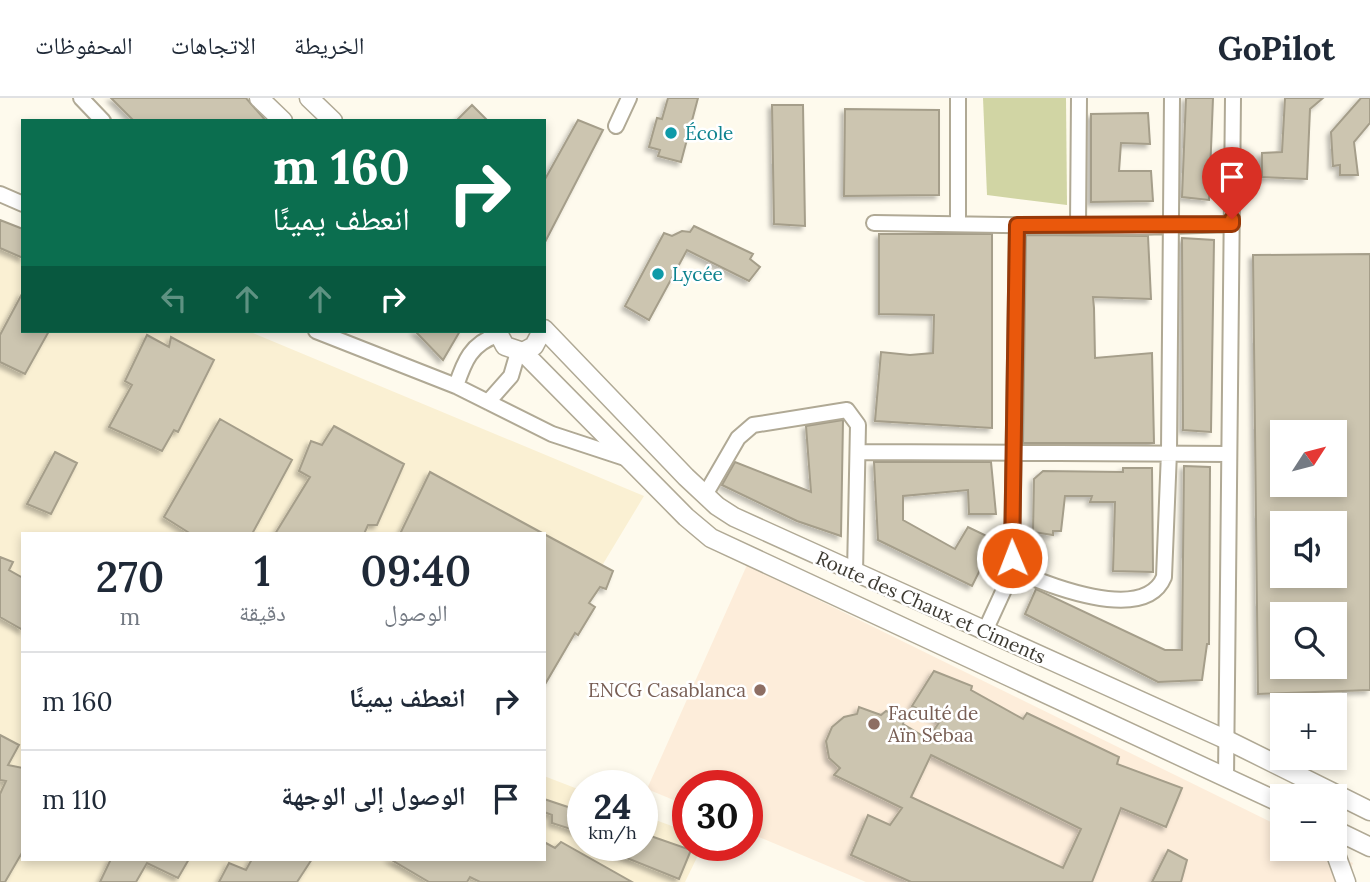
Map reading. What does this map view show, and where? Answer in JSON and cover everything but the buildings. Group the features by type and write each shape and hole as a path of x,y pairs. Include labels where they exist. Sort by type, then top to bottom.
{"street":[{"path":"81,98 101,119"},
{"path":"259,98 281,119"},
{"path":"309,98 330,119"},
{"path":"616,126 629,98"},
{"path":"958,98 958,222"},
{"path":"1078,226 1079,98"},
{"path":"1011,569 1076,594 1134,597 1153,593 1161,584 1166,568 1169,452 1172,98"},
{"path":"1226,778 1233,98"},
{"path":"0,194 21,203"},
{"path":"874,223 958,222 1078,226 1232,224"},
{"path":"985,631 1011,569 1017,225"},
{"path":"321,333 456,386 552,434 628,459"},
{"path":"456,386 467,355 483,341 498,333"},
{"name":"Route des Chaux et Ciments","path":"498,333 505,346 520,352 695,526 720,543 1270,798"},
{"path":"488,402 511,376 520,352 534,346 541,333"},
{"name":"Route des Chaux et Ciments","path":"546,333 705,495 734,517 1227,740 1370,811"},
{"path":"705,495 738,438 753,425 847,410 858,425 855,573"},
{"path":"858,452 1229,454"},
{"path":"1347,836 1370,847"},
{"path":"1338,861 1346,882"}],"shaded area":[{"path":"0,228 21,236 21,333 253,333 644,496 546,659 546,532 21,532 21,861 546,861 546,777 567,785 567,861 658,861 658,821 672,826 672,861 695,861 685,882 0,882"},
{"name":"Faculté de Aïn Sebaa","path":"747,565 1270,822 1270,861 1347,860 1353,863 1346,882 866,882 763,839 763,770 672,770 672,799 658,794 658,770 655,770"}],"green space":[{"path":"983,98 1066,98 1067,205 987,195"}],"place":[{"name":"École","path":"671,133"},
{"name":"Lycée","path":"658,274"},
{"name":"ENCG Casablanca","path":"760,690"},
{"name":"Faculté de Aïn Sebaa","path":"874,724"}],"route":[{"path":"1012,558 1011,453 1017,225 1232,224 1232,219"}]}
